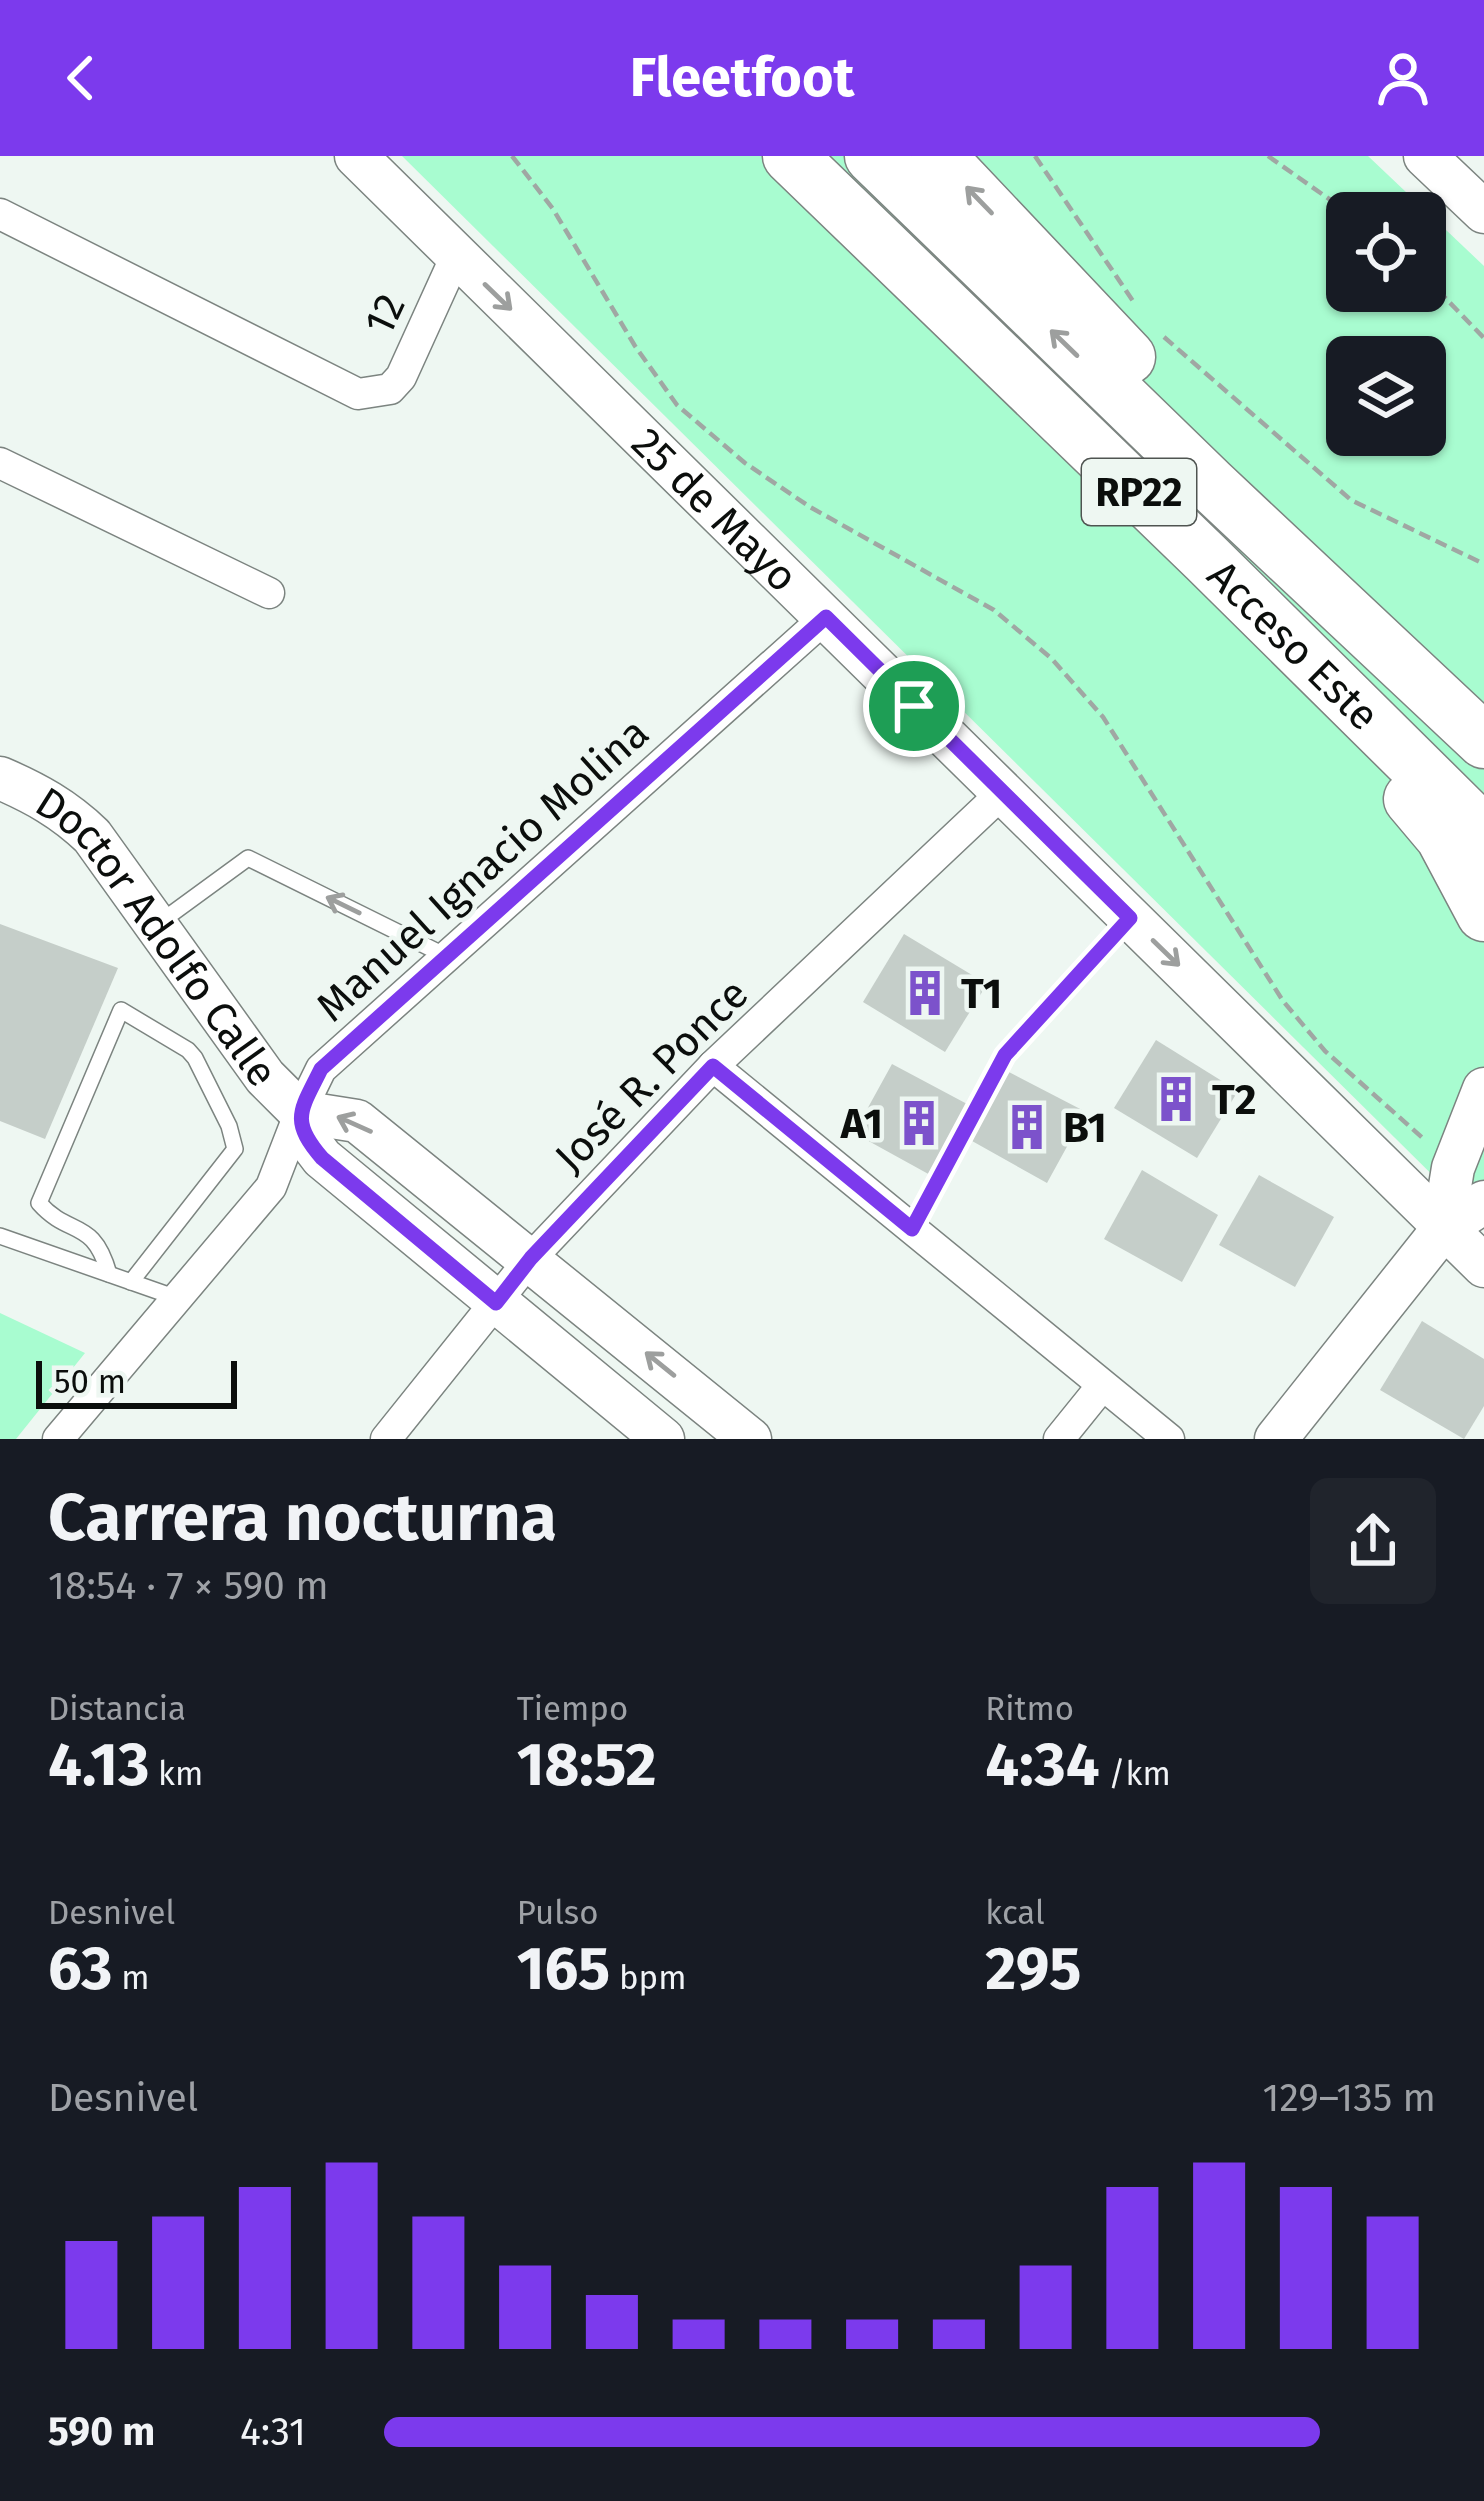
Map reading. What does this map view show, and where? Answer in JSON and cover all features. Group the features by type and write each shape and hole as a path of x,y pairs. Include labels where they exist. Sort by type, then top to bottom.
{"highway":[{"path":"746,156 1098,472 1206,558"},
{"name":"Acceso Este","path":"790,156 1484,832"},
{"name":"Acceso Este","path":"872,156 1484,741"},
{"path":"938,156 1146,375 1170,408 1210,484"},
{"path":"1303,568 1484,699"},
{"path":"1251,602 1442,837 1484,914"}],"street":[{"name":"25 de Mayo","path":"356,156 1484,1267"},
{"path":"1425,156 1484,212"},
{"name":"12","path":"0,214 358,394 390,389 401,377 456,256"},
{"path":"0,463 268,592"},
{"name":"Manuel Ignacio Molina","path":"58,1439 271,1186 321,1069 826,617"},
{"name":"Doctor Adolfo Calle","path":"0,778 38,794 92,836 265,1077 299,1112 303,1132 322,1158 663,1439"},
{"name":"José R. Ponce","path":"386,1439 531,1258 713,1066 1001,794"},
{"path":"713,1066 1169,1439"},
{"path":"1443,1228 1453,1168 1484,1089"},
{"name":"Doctor Adolfo Calle","path":"299,1112 357,1121 531,1258 732,1433"},
{"path":"1276,1439 1443,1228 1484,1202"},
{"path":"1059,1439 1101,1387"}],"lane":[{"path":"157,925 248,858 448,957"},
{"path":"109,1274 93,1237 39,1203 122,1010 195,1058 230,1126 236,1149 131,1282"},
{"path":"0,1236 177,1298"}],"path":[{"path":"512,156 554,209 634,346 677,405 745,463 810,507 994,610 1052,659 1103,717 1283,1001 1325,1051 1438,1153"},
{"path":"1035,156 1136,305"},
{"path":"1268,156 1326,197"},
{"path":"1446,299 1484,338"},
{"path":"1149,324 1351,500 1484,564"},
{"path":"912,1229 1005,1055 1130,918"}],"green space":[{"path":"402,156 1368,156 1406,192 1326,192 1326,312 1446,312 1446,230 1484,266 1484,1226"},
{"path":"0,1313 85,1353 16,1439 0,1439"}],"building":[{"path":"0,924 118,968 45,1139 0,1121"},
{"name":"T1","path":"904,934 987,984 945,1052 863,1002"},
{"name":"T2","path":"1156,1040 1238,1091 1197,1158 1114,1108"},
{"path":"892,1064 984,1113 1007,1071 1086,1112 1047,1183 956,1132 932,1176 854,1133"},
{"path":"1142,1170 1218,1215 1182,1282 1104,1239"},
{"path":"1259,1175 1334,1217 1295,1287 1219,1245"},
{"path":"1422,1321 1484,1359 1484,1406 1464,1439 1380,1390"}],"place":[{"name":"T1","path":"925,993"},
{"name":"T2","path":"1176,1099"},
{"name":"A1","path":"919,1123"},
{"name":"B1","path":"1027,1127"}],"route":[{"path":"826,617 914,706 1130,918 1005,1055 912,1229 713,1066 531,1258 496,1303 322,1158 309,1142 299,1112 321,1069 826,617"}]}
